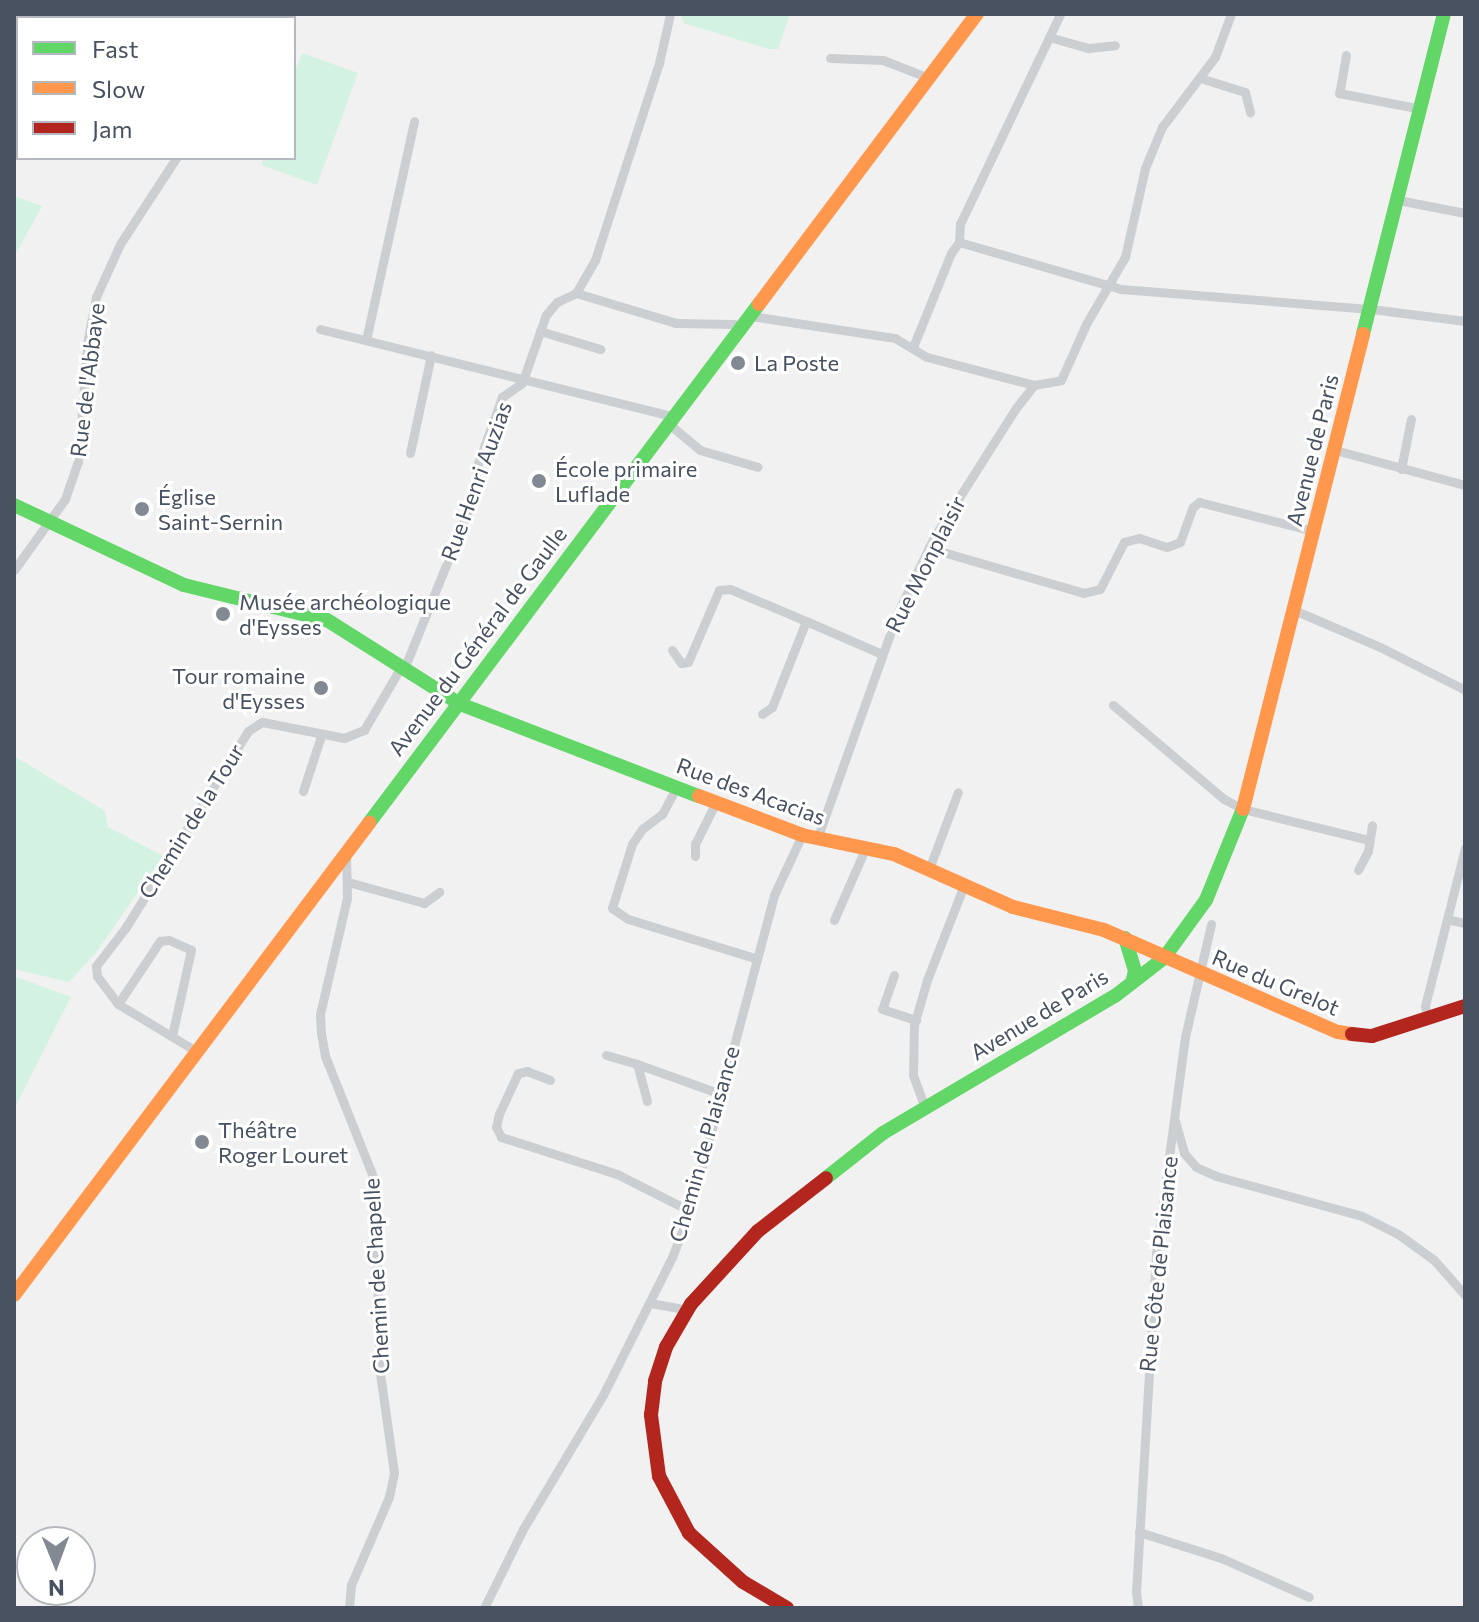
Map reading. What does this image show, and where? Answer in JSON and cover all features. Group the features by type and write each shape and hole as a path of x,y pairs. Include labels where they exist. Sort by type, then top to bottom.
{"main road":[{"name":"Avenue du Général de Gaulle","path":"14,1295 977,14"},
{"name":"Avenue de Paris","path":"787,1608 743,1582 689,1533 659,1476 651,1415 655,1381 666,1347 683,1314 758,1231 852,1155 1132,983 1164,958 1220,871 1243,809 1444,14"},
{"name":"Rue des Acacias","path":"14,505 184,585 327,620 460,704 809,837 894,854 1013,907 1125,938 1164,958"},
{"path":"1125,938 1135,971 1132,983"},
{"path":"1179,939 1182,959 1197,973"},
{"name":"Rue du Grelot","path":"1164,958 1348,1034 1372,1036 1465,1006"}],"street":[{"path":"670,14 659,63 595,260 576,293 676,323 734,324 742,330"},
{"path":"913,347 951,253 959,242 960,224 1060,14"},
{"path":"1108,286 1125,257 1154,145 1174,109 1200,78 1220,46 1231,14"},
{"path":"1049,37 1088,48 1115,45"},
{"path":"1346,55 1339,93 1421,109"},
{"path":"830,58 883,60 929,78"},
{"path":"1200,78 1245,92 1250,112"},
{"path":"366,340 414,121"},
{"name":"Rue de l'Abbaye","path":"14,570 65,499 78,462 88,338 96,297 120,244 175,160"},
{"path":"1398,200 1465,213"},
{"path":"959,242 1108,286 1371,309 1465,321"},
{"name":"Rue Monplaisir","path":"809,837 898,612 929,548 956,500 1034,385 1061,380 1108,286"},
{"name":"Rue Henri Auzias","path":"403,668 477,488 476,469 502,397 524,378 546,315 557,302 576,293"},
{"path":"751,316 868,331 905,341 927,357 1034,385"},
{"path":"320,329 524,378 672,420 700,450 758,467"},
{"path":"540,331 600,349"},
{"path":"410,453 431,355"},
{"path":"1401,469 1411,419"},
{"path":"1335,450 1465,485"},
{"path":"929,548 1084,593 1100,589 1124,542 1139,538 1167,547 1180,542 1193,507 1199,502 1314,531"},
{"path":"672,650 681,663 688,662 719,590 730,589 882,654"},
{"path":"1294,610 1380,647 1465,690"},
{"path":"762,714 772,707 806,621"},
{"name":"Chemin de la Tour","path":"118,1004 97,976 96,966 126,927 248,731 262,722 321,736 344,738 364,730 403,668"},
{"path":"1113,705 1224,799 1243,809 1369,840"},
{"path":"303,791 321,736"},
{"path":"676,788 662,814 642,829 632,844 613,901 614,912 755,958"},
{"path":"929,869 958,792"},
{"path":"695,856 695,844 716,802"},
{"path":"1358,870 1368,851 1372,825"},
{"name":"Chemin de Plaisance","path":"484,1608 523,1529 603,1395 650,1303 690,1211 774,895 809,837"},
{"path":"1427,1018 1425,1006 1465,848"},
{"path":"834,920 865,849"},
{"name":"Chemin de Chapelle","path":"346,851 347,898 320,1014 321,1033 325,1056 374,1179 380,1373 394,1473 389,1497 351,1585 349,1608"},
{"path":"348,882 424,903 439,892"},
{"path":"925,1108 913,1075 916,1020 927,980 964,885"},
{"path":"1455,890 1465,894"},
{"path":"1447,919 1465,923"},
{"name":"Rue Côte de Plaisance","path":"1138,1608 1151,1303 1185,1037 1197,973 1211,924"},
{"path":"172,1036 191,950 169,940 160,941 118,1004 196,1051"},
{"path":"894,975 882,1009 916,1020"},
{"path":"606,1055 721,1094"},
{"path":"637,1064 647,1101"},
{"path":"550,1080 527,1071 518,1073 496,1127 501,1137 617,1174 690,1211"},
{"path":"1174,1117 1184,1153 1196,1167 1216,1176 1297,1196 1374,1222 1398,1234 1434,1260 1465,1295"},
{"path":"650,1303 678,1308 683,1314"},
{"path":"1139,1532 1221,1558 1309,1597"}],"green space":[{"path":"681,14 790,14 778,49 769,49 683,23"},
{"path":"302,53 358,73 317,185 261,165 263,160 296,160 296,69"},
{"path":"14,196 42,206 14,257"},
{"path":"14,756 105,811 108,827 163,856 98,950 69,982 14,969"},
{"path":"14,976 71,997 14,1109"}],"traffic: fast":[{"path":"1363,334 1444,14"},
{"path":"369,823 759,304"},
{"path":"14,505 184,585 327,620 460,704 699,796"},
{"path":"826,1178 883,1133 1115,996 1164,958 1206,900 1243,809"},
{"path":"1125,938 1135,971 1132,983"}],"traffic: slow":[{"path":"759,304 977,14"},
{"path":"1243,809 1363,334"},
{"path":"699,796 802,835 894,854 1013,907 1104,930 1338,1032 1352,1034"},
{"path":"14,1295 369,823"}],"traffic: jam":[{"path":"1352,1034 1372,1036 1465,1006"},
{"path":"787,1608 743,1582 689,1533 659,1476 651,1415 655,1381 666,1347 691,1304 758,1231 826,1178"}],"place":[{"name":"La Poste","path":"738,363"},
{"name":"École primaire Luflade","path":"539,481"},
{"name":"Église Saint-Sernin","path":"142,509"},
{"name":"Musée archéologique d'Eysses","path":"223,614"},
{"name":"Tour romaine d'Eysses","path":"321,688"},
{"name":"Théâtre Roger Louret","path":"202,1142"}]}
